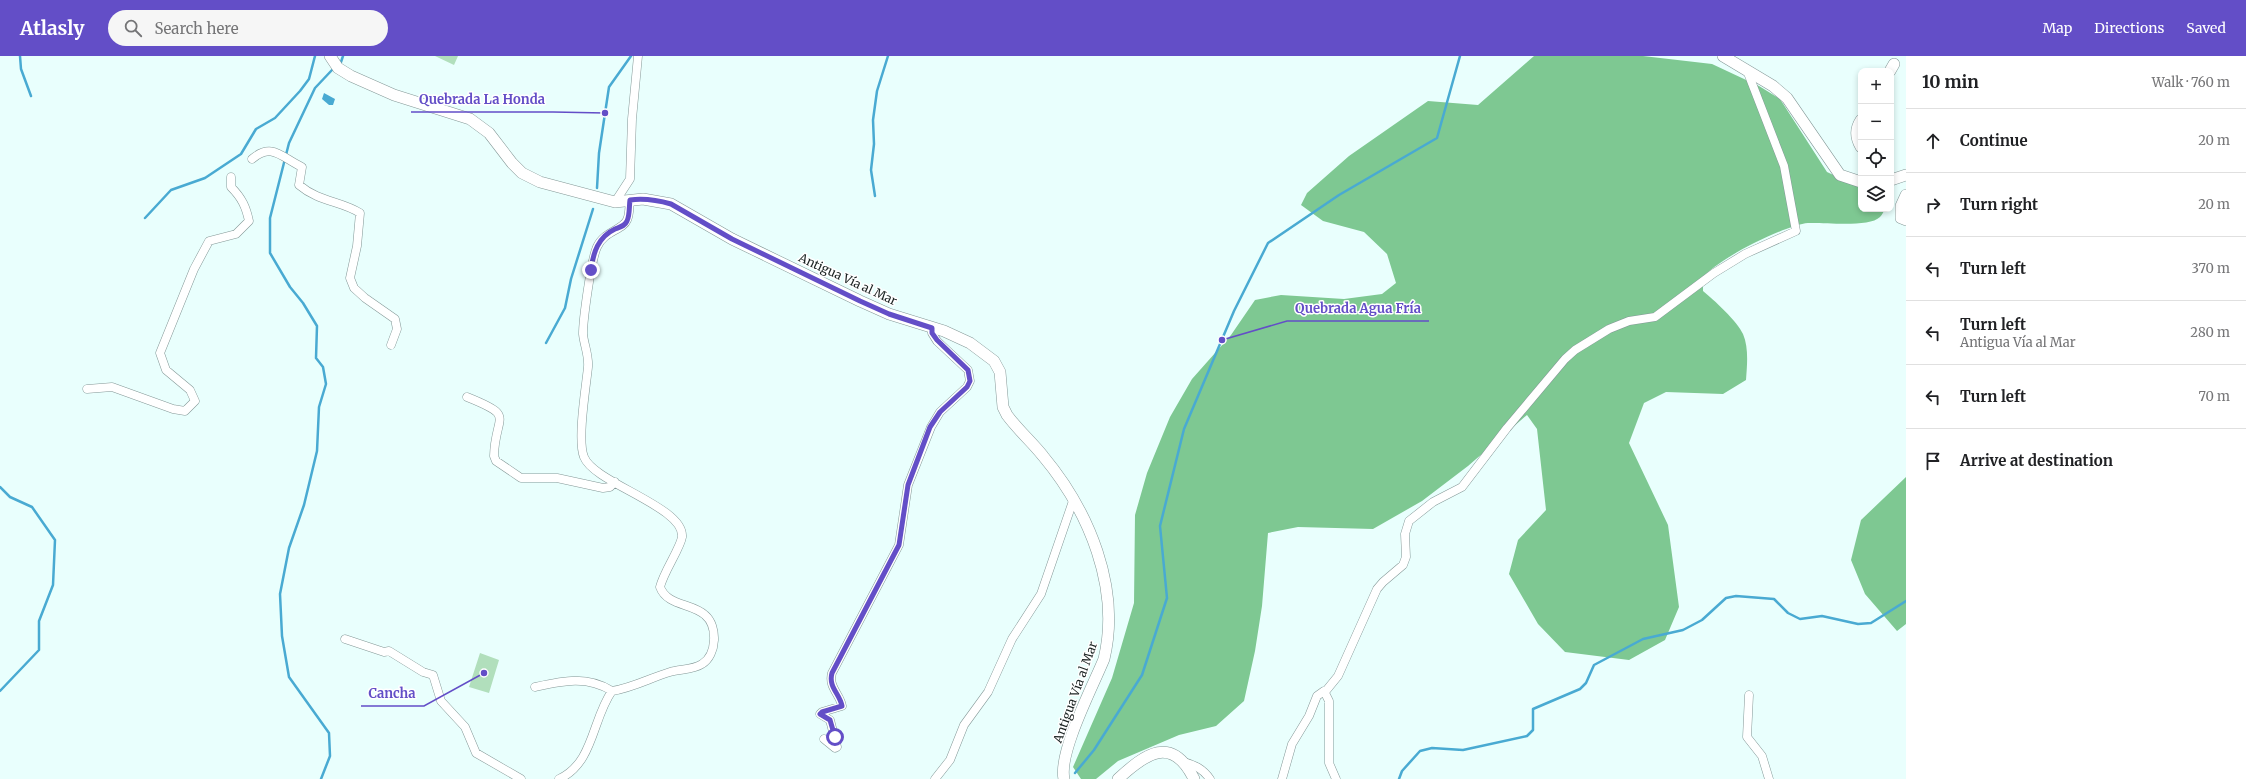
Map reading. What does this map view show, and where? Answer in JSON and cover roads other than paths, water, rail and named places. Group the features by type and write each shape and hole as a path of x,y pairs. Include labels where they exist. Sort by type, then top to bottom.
{"main road":[{"name":"Antigua Vía al Mar","path":"330,56 338,68 351,76 394,95 470,119 489,133 512,164 522,173 540,182 615,202 642,198 671,204 732,239 860,301 889,314 944,331 970,343 994,361 1000,372 1003,407 1007,415 1043,456 1061,480 1073,501 1098,548 1106,589 1109,626 1104,659 1067,750 1062,772 1064,779"},
{"path":"1722,56 1748,73 1772,86 1787,98 1840,175 1858,181"},
{"path":"1858,124 1856,127 1856,140 1858,143"},
{"path":"1894,171 1905,176"},
{"path":"1894,179 1905,176"},
{"path":"1906,195 1901,206 1901,218 1906,220"},
{"path":"1118,779 1143,757 1149,754 1166,752 1184,762 1194,779"}],"street":[{"path":"615,202 630,179 632,119 638,56"},
{"path":"1282,779 1292,744 1309,716 1319,693 1325,692 1338,676 1376,589 1382,582 1404,565 1406,557 1405,534 1408,521 1433,502 1462,487 1507,428 1565,359 1575,350 1609,329 1629,321 1655,317 1714,273 1745,254 1796,231 1784,166 1748,73"},
{"path":"252,159 261,152 268,150 277,152 302,166 299,185 304,189 333,204 360,213 357,246 350,278 354,288 365,298 396,318 397,329 391,344"},
{"path":"87,389 112,387 173,409 185,411 195,401 190,390 166,370 160,353 194,269 210,241 236,234 249,221 246,207 240,196 231,187 230,177"},
{"path":"535,687 574,679 606,687 612,691 625,689 671,672 701,664 710,655 714,634 711,622 705,615 672,600 660,587 682,538 679,526 666,513 594,468 583,457 582,438 588,356 583,334 592,260 597,247 606,234 627,222 630,200"},
{"path":"824,738 835,748 837,747 830,720 820,714 842,706 834,692 831,681 832,673 899,545 908,485 930,427 940,412 967,387 970,381 968,370 937,340 932,333 932,328"},
{"path":"467,397 497,410 500,416 500,422 494,456 496,461 521,478 557,478 603,488 610,487 615,482"},
{"path":"935,779 950,759 964,725 988,692 1012,639 1041,594 1073,501"},
{"path":"345,639 384,652 388,651 423,672 433,675 441,701 465,727 476,753 521,779"},
{"path":"559,779 575,769 581,761 593,737 604,702 612,691"},
{"path":"1325,692 1328,701 1328,755 1330,768 1336,779"},
{"path":"1749,695 1747,737 1762,756 1769,779"},
{"path":"1184,762 1195,766 1206,773 1210,779"}],"water":[{"path":"324,93 335,99 333,105 329,105 322,99"}],"waterway":[{"path":"20,56 21,69 31,96"},
{"path":"145,218 171,190 205,178 241,154 256,129 275,118 300,91 309,79 315,56"},
{"path":"341,62 343,56"},
{"path":"597,188 599,153 609,87 631,56"},
{"path":"875,196 871,170 874,144 873,120 877,91 888,56"},
{"path":"1075,773 1094,750 1142,675 1167,598 1160,526 1184,429 1234,311 1268,243 1339,195 1437,138 1460,56"},
{"path":"321,779 330,756 329,733 289,677 282,636 280,594 289,548 304,505 317,451 319,407 326,384 323,367 316,358 317,326 303,303 290,287 270,253 270,218 289,143 315,88 332,70"},
{"path":"546,343 565,308 571,279 593,209"},
{"path":"0,487 10,497 32,507 55,540 53,585 39,621 39,650 0,691"},
{"path":"1399,779 1402,771 1420,751 1432,748 1463,750 1527,736 1533,730 1533,709 1580,689 1586,683 1594,665 1643,639 1683,630 1702,620 1726,598 1736,596 1774,599 1788,613 1800,619 1822,616 1858,624 1871,623 1906,601"}],"place":[{"name":"Quebrada La Honda","path":"605,113"},
{"name":"Quebrada Agua Fría","path":"1222,340"},
{"name":"Cancha","path":"484,673"}]}
